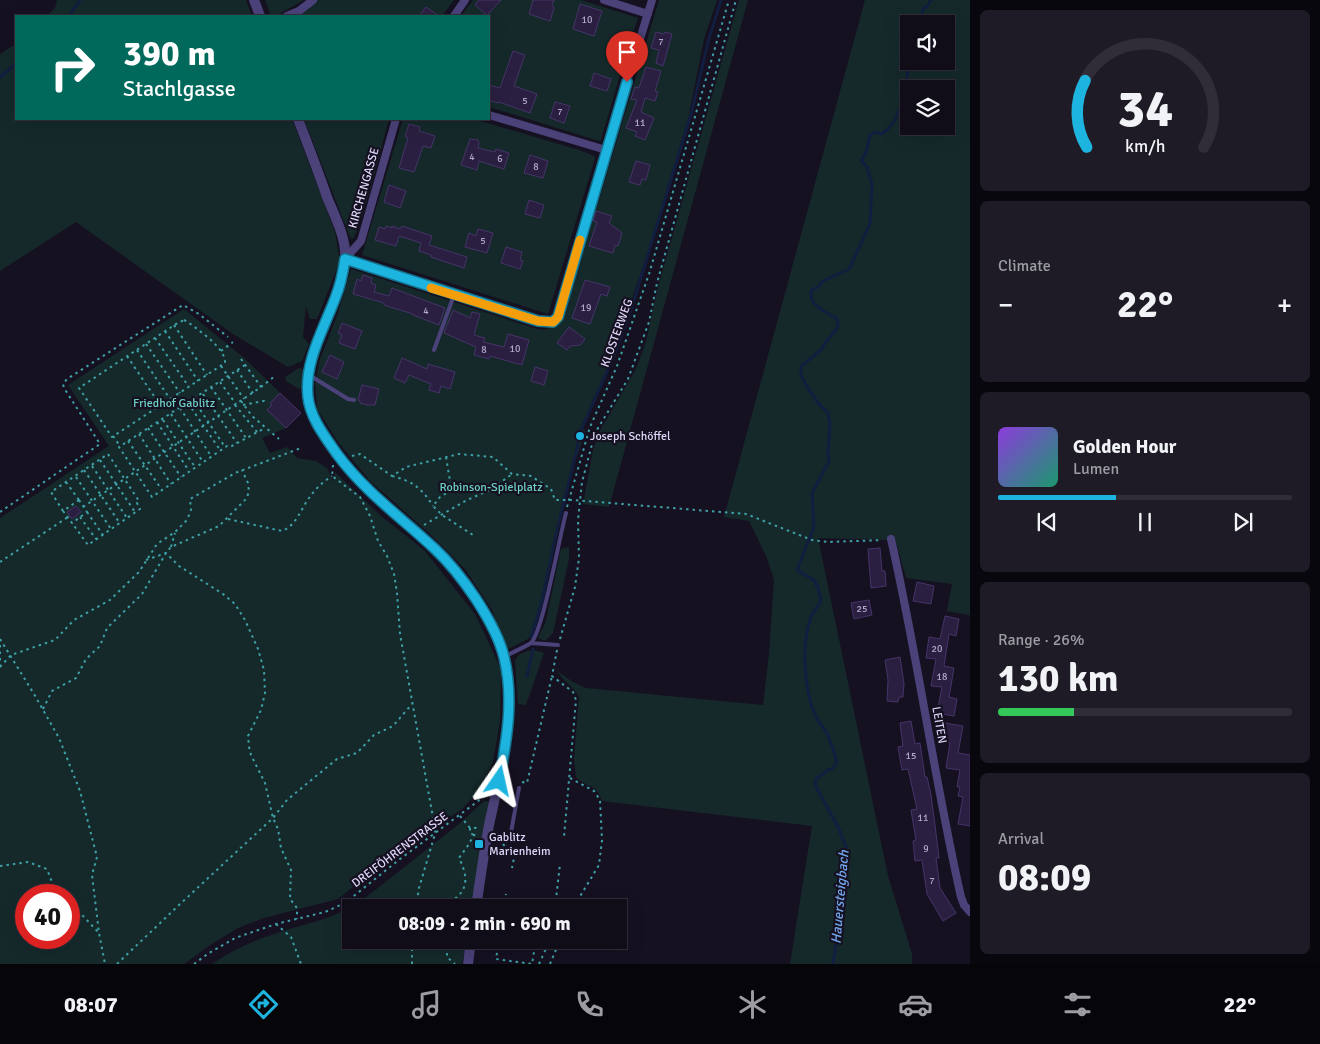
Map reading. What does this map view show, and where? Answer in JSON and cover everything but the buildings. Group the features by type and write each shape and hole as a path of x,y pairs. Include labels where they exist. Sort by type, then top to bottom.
{"street":[{"path":"254,0 260,15"},
{"path":"289,15 313,0"},
{"path":"455,15 466,0"},
{"path":"604,0 648,14"},
{"path":"345,259 538,321 553,322 558,317 652,0"},
{"path":"490,115 606,150"},
{"path":"298,120 341,234 345,259 337,294 311,360 308,394 311,409 321,430 341,459 370,492 446,559 465,582 488,621 504,657 508,692 508,728 487,836 477,899"},
{"name":"KIRCHENGASSE","path":"345,259 361,241 396,120"},
{"name":"LEITEN","path":"891,539 919,674 947,834 961,897 964,905 970,912"},
{"path":"468,964 470,949"}],"lane":[{"path":"434,350 454,295"},
{"path":"309,375 348,399 354,400"},
{"path":"531,643 537,632 545,606 566,513"},
{"path":"504,657 531,643 558,645"},
{"path":"487,836 510,838 519,788"}],"path":[{"name":"KLOSTERWEG","path":"566,513 590,427 617,366 649,274 729,0"},
{"path":"519,788 521,782 527,783 558,645 575,587 579,558 578,520 582,482 595,434 628,379 646,330 657,283 736,0"},
{"path":"0,512 100,444 64,388 63,384 67,379 183,305 195,311 228,338"},
{"path":"114,436 225,363 221,351 184,320 79,388 112,437 114,436 119,447 152,497 220,450 230,447 265,428"},
{"path":"174,325 207,375"},
{"path":"165,331 198,381"},
{"path":"155,338 189,387"},
{"path":"221,351 233,342"},
{"path":"146,344 180,392"},
{"path":"137,350 170,399"},
{"path":"127,356 160,405"},
{"path":"241,359 261,387"},
{"path":"221,365 244,399"},
{"path":"120,446 245,365"},
{"path":"237,370 253,393"},
{"path":"84,506 253,393 275,376"},
{"path":"220,381 235,405 257,432"},
{"path":"211,387 246,438"},
{"path":"202,393 236,444"},
{"path":"193,399 226,447"},
{"path":"243,405 264,400 266,403"},
{"path":"241,401 252,416 279,439"},
{"path":"188,402 220,450"},
{"path":"179,408 212,456"},
{"path":"171,413 204,462"},
{"path":"162,419 195,467"},
{"path":"157,422 189,471"},
{"path":"148,428 182,477"},
{"path":"139,434 172,484"},
{"path":"128,441 162,490"},
{"path":"0,667 11,655 55,640 74,620 110,600 139,572 158,544 175,532 187,520 190,510 190,499 242,470 301,448"},
{"path":"108,454 139,501 137,503 140,509 88,545 51,492 92,465 108,454"},
{"path":"332,476 333,463 360,454 392,476 415,484 442,515 473,535"},
{"path":"392,476 406,467 459,454 493,457 512,474 531,476 551,489 555,500 746,514 812,540 829,542 891,539"},
{"path":"433,506 450,491 446,457"},
{"path":"100,460 135,512"},
{"path":"92,465 127,518"},
{"path":"84,470 120,523"},
{"path":"43,709 52,691 76,678 86,659 100,646 107,628 142,594 166,552 171,547 219,526 246,499 249,492 248,483 242,470"},
{"path":"414,530 467,500 492,489 512,474"},
{"path":"76,476 111,529"},
{"path":"228,519 282,531 288,529 296,520 309,498 323,482 332,476"},
{"path":"332,476 360,497 370,516 378,541 388,556 394,574 400,634 435,834 418,888 417,899"},
{"path":"66,482 102,535"},
{"path":"63,510 78,500"},
{"path":"72,523 87,512"},
{"path":"0,562 68,517"},
{"path":"80,517 96,539"},
{"path":"171,547 175,532"},
{"path":"146,560 166,552"},
{"path":"166,552 179,566 224,594 235,604 245,620 258,649 264,670 264,693 261,710 248,736 249,747 265,783 282,848 291,870 290,899 297,908 297,919"},
{"path":"0,639 59,738 80,791 97,857 92,875 105,964"},
{"path":"0,639 0,667"},
{"path":"552,676 573,692 576,700 564,837"},
{"path":"117,964 178,905 274,818 287,800 337,759 356,753 374,735 393,726 412,704"},
{"path":"570,778 594,791 600,800 602,840 599,865 578,899"},
{"name":"DREIFÖHRENSTRASSE","path":"194,964 235,938 276,924 325,912 345,904 400,859 487,795"},
{"path":"460,816 470,828 470,833 474,835"},
{"path":"456,899 464,888 465,873 459,858 468,847 474,835 477,834 476,828 470,828"},
{"path":"487,836 501,842 514,858 512,868"},
{"path":"0,866 28,862 47,869 54,884"},
{"path":"556,899 560,864"},
{"path":"505,899 506,894"},
{"path":"80,913 99,933"},
{"path":"276,924 291,938 301,964"},
{"path":"412,949 412,964"},
{"path":"447,949 447,957 455,964"},
{"path":"497,949 496,959 532,964 534,949"},
{"path":"539,964 546,949"},
{"path":"550,964 556,949"}],"green space":[{"path":"57,0 246,0 252,15 48,15 55,8"},
{"path":"265,0 304,0 278,15 270,14"},
{"path":"317,0 454,0 443,15 300,15"},
{"path":"473,0 581,0 638,18 601,140 599,141 490,107 490,15 462,15"},
{"name":"Robinson-Spielplatz","path":"659,0 717,0 704,39 689,115 655,231 613,355 581,427 586,431 574,465 543,604 535,629 528,639 506,650 492,610 465,569 432,536 369,480 338,442 317,409 315,383 320,359 337,316 351,269 537,329 546,329 559,323 569,303"},
{"path":"739,0 748,0 609,507 583,504 593,450 598,434 636,369 646,342 658,287"},
{"path":"865,0 970,0 970,619 969,615 947,611 952,584 906,578 895,538 887,540 818,538 888,876 912,954 912,964 790,964 812,826 602,801 594,788 576,777 574,759 579,697 557,671 586,688 763,705 769,654 774,580 767,558 749,521 724,517"},
{"path":"15,45 15,120 292,120 335,232 340,261 317,319 310,319 306,307 303,337 309,344 302,361 288,367 233,334 76,222 0,271 0,54"},
{"path":"304,120 389,120 371,187 356,233 353,239 350,237"},
{"path":"403,120 477,120 579,150 595,158 548,314 362,255"},
{"name":"Friedhof Gablitz","path":"184,309 243,357 301,413 286,428 262,438 270,453 287,447 297,458 316,461 327,468 334,482 335,472 381,516 424,550 475,614 501,669 500,721 493,762 481,789 461,810 398,851 338,899 264,918 238,928 184,964 0,964 0,518 109,446 68,385"},
{"path":"299,368 304,371 302,387 299,389 286,381 285,377"},
{"path":"569,547 569,559 553,633 545,641 538,638 546,621 561,549"},
{"path":"534,650 544,653 526,705 518,704 515,661 520,654"},
{"path":"484,801 489,801 473,899 364,899 459,824"},
{"path":"342,911 342,949 465,949 462,964 212,964 250,943 328,918"}],"waterway":[{"path":"70,15 80,0"},
{"path":"531,637 541,605 578,445 578,437 614,356 632,307 692,111 708,42 721,0"},
{"name":"Hauersteigbach","path":"921,15 923,9 931,0"},
{"path":"0,77 15,65"},
{"name":"Hauersteigbach","path":"833,964 843,897 846,847 838,827 815,785 816,779 832,769 837,762 829,738 812,707 805,667 808,628 812,615 821,601 814,580 797,570 814,527 812,493 829,461 830,424 828,413 818,403 806,385 801,375 801,366 821,350 838,327 837,319 819,308 812,300 812,290 823,281 849,269 870,224 872,185 867,167 861,160 866,153 870,135 876,132 882,134 895,120 905,91 908,70"},
{"path":"527,676 533,649"}],"slow traffic":[{"path":"431,288 538,321 553,322 558,317 580,240"}],"place":[{"name":"Joseph Schöffel","path":"580,436"},
{"name":"Gablitz Marienheim","path":"479,844"}],"route":[{"path":"499,781 509,715 504,657 495,634 465,582 446,559 370,492 346,466 329,442 317,423 308,400 307,389 311,360 337,294 345,259 538,321 553,322 558,317 627,82"}]}
